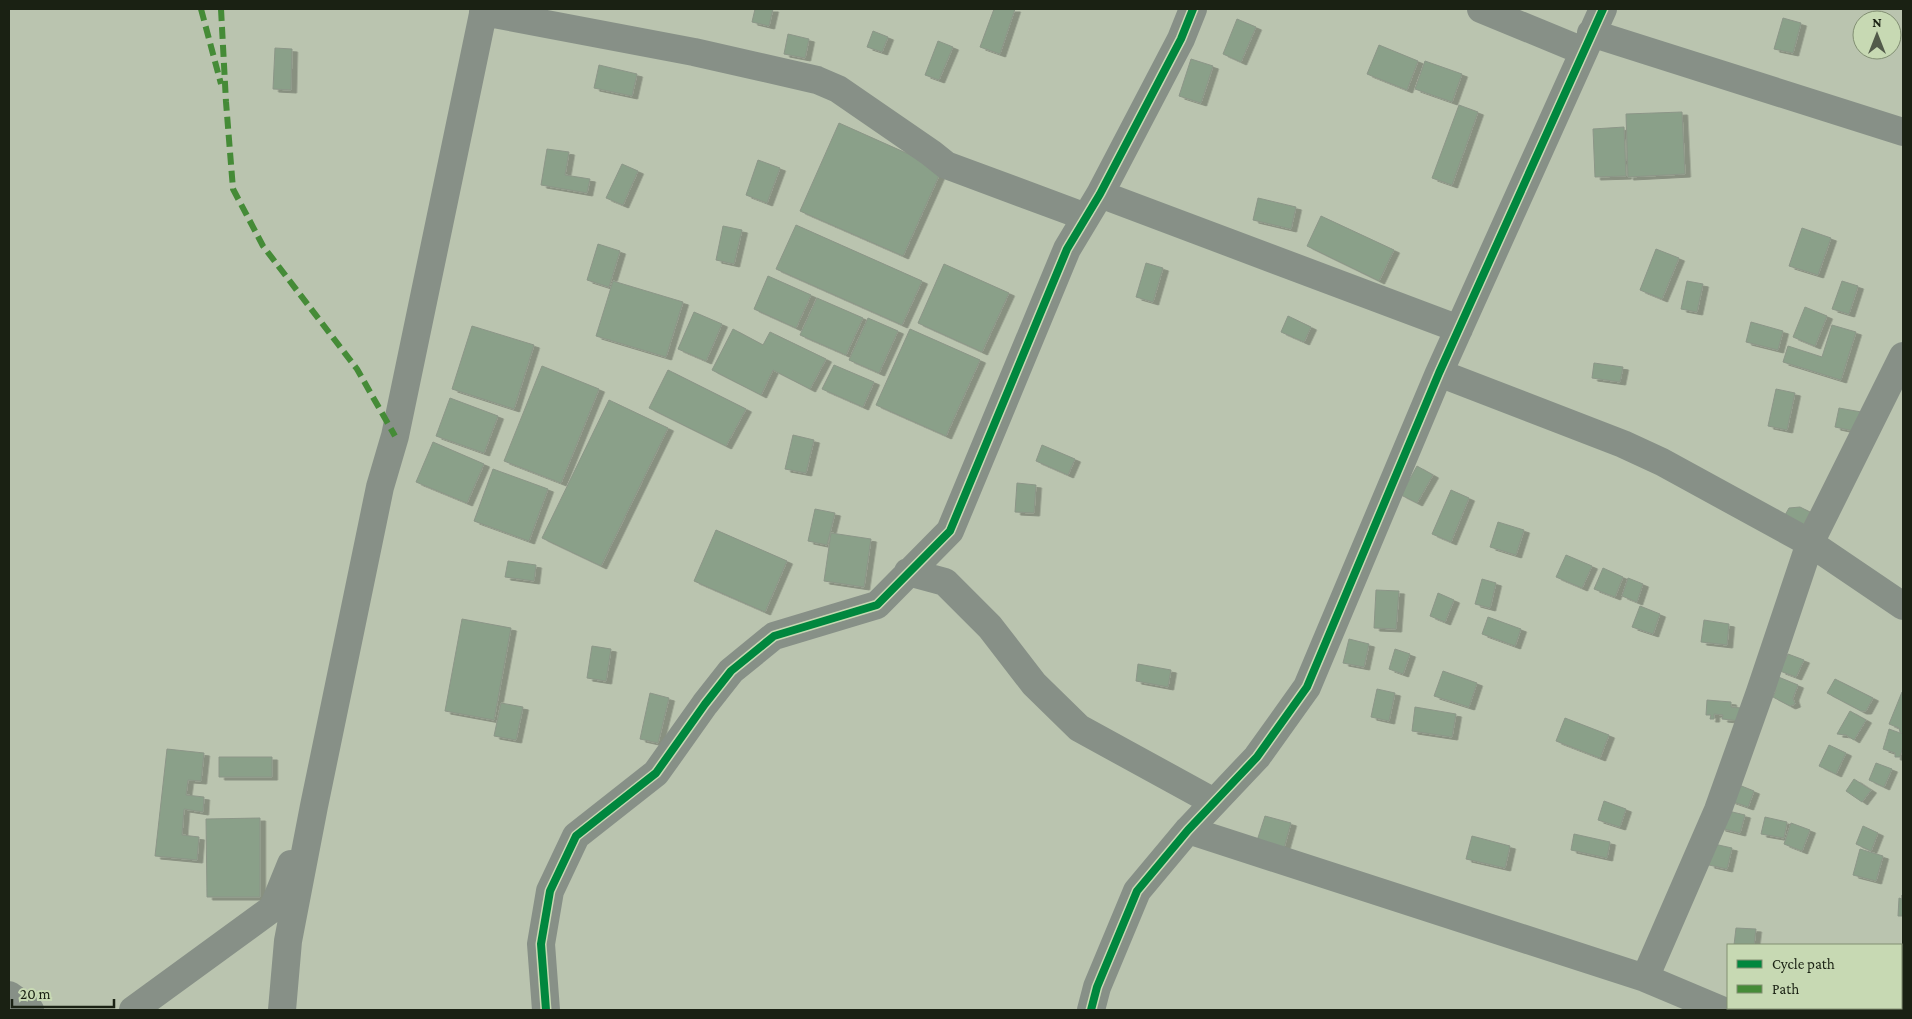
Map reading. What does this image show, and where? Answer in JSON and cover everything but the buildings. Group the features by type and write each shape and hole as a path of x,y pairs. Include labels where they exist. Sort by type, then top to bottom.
{"street":[{"path":"546,1010 541,944 550,891 576,836 656,773 731,671 774,636 877,605 950,531 1066,248 1100,194 1181,39 1193,9"},
{"path":"1481,9 1587,42 1903,132"},
{"path":"1091,1010 1097,987 1137,891 1188,830 1257,757 1307,687 1440,373 1603,9"},
{"path":"282,1010 288,941 314,806 380,487 395,436 483,10 694,52 818,80 838,89 932,153 946,165 1086,217"},
{"path":"1100,194 1459,330"},
{"path":"1645,978 1718,810 1810,543 1903,356"},
{"path":"1440,373 1623,444 1662,462 1810,543 1903,606"},
{"path":"908,572 945,582 990,627 1034,684 1079,728 1214,802"},
{"path":"133,1010 273,908 314,806"},
{"path":"1188,830 1645,978 1721,1010"},
{"path":"9,995 30,1010"}],"marked path":[{"path":"201,9 221,84"},
{"path":"221,9 233,189 263,246 357,369 395,436"}],"cycle path":[{"path":"546,1010 541,944 550,891 576,836 656,773 731,671 774,636 877,605 950,531 1067,249 1100,194 1181,39 1193,9"},
{"path":"1091,1010 1097,987 1137,891 1188,830 1257,757 1307,687 1439,373 1603,9"}]}
